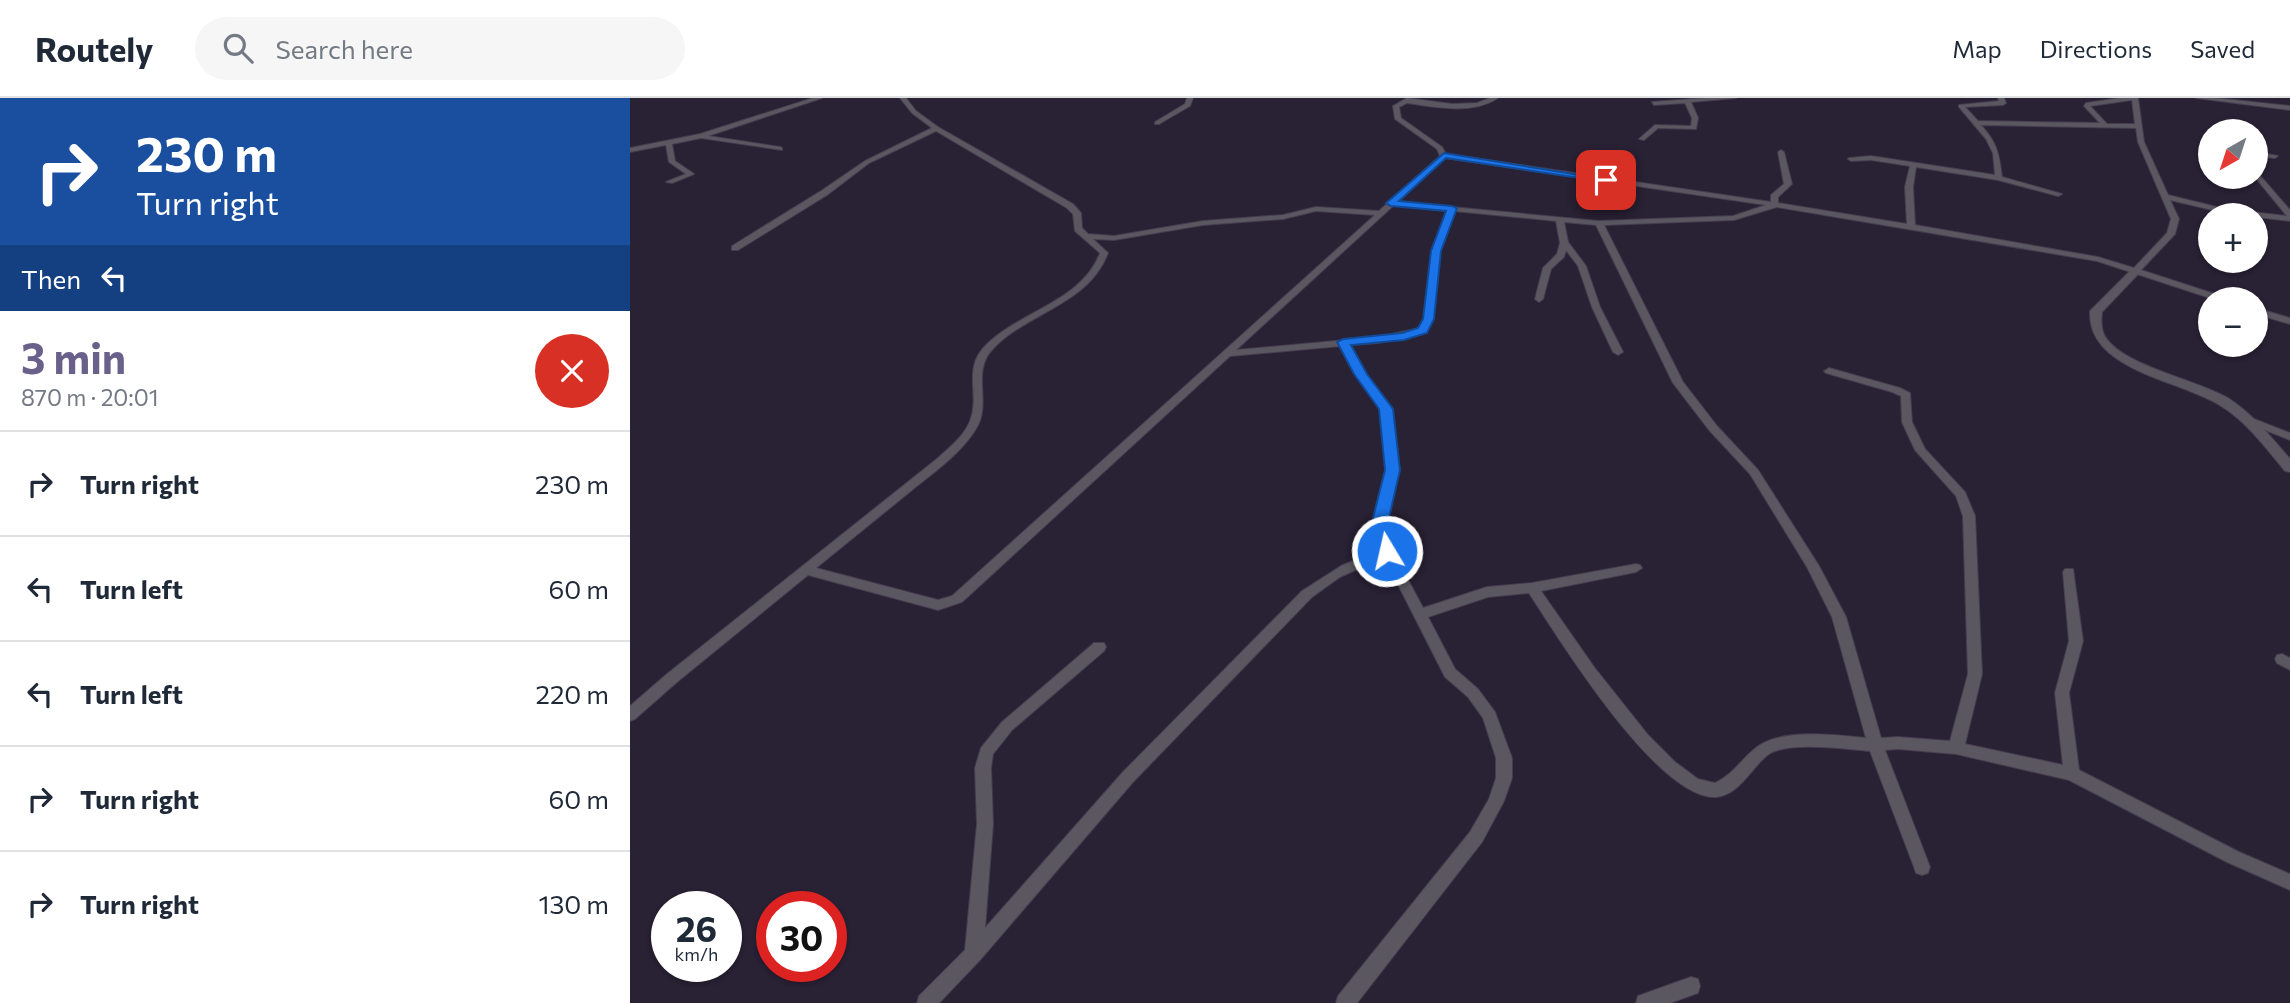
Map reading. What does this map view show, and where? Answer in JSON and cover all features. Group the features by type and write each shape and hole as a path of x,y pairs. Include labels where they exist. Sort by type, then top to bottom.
{"street":[{"path":"630,150 701,136 820,98"},
{"path":"630,715 671,678 942,460 968,434 977,416 977,363 991,346 1074,290 1096,271 1103,259 1104,253 1078,229 1076,213 1070,206 936,128 914,112 903,98"},
{"path":"1157,122 1188,105 1191,98"},
{"path":"1444,156 1440,148 1398,119 1396,106 1408,99 1442,105 1483,103 1495,98"},
{"path":"1654,103 1688,103 1733,98"},
{"path":"1999,178 1997,153 1989,138 1960,107 2003,103 2001,98"},
{"path":"2105,125 2088,104 2134,98 2141,142 2175,219 2171,234 2096,311 2095,323 2105,344 2140,365 2201,388 2249,420 2290,438"},
{"path":"2199,98 2290,108"},
{"path":"1642,139 1657,126 1694,128 1695,118 1688,103"},
{"path":"1977,123 2139,126"},
{"path":"735,248 824,193 867,162 936,128"},
{"path":"701,136 780,149"},
{"path":"670,144 672,162 691,174 670,182"},
{"path":"1775,205 1774,197 1788,184 1780,152"},
{"path":"2268,155 2275,156"},
{"path":"806,570 938,605 957,599 1223,354 1444,156 1775,205 2098,260 2198,291"},
{"path":"1851,159 1871,158 1999,178 2058,194"},
{"path":"1911,227 1909,187 1913,166"},
{"path":"2268,189 2290,217"},
{"path":"2165,197 2225,211 2290,217"},
{"path":"1391,203 1599,223 1734,218 1775,205"},
{"path":"1223,354 1404,336 1423,330 1429,319 1436,251 1452,208"},
{"path":"1084,236 1114,238 1203,223 1283,217 1316,209 1380,213"},
{"path":"1539,299 1547,268 1561,255 1564,243 1560,220"},
{"path":"1599,223 1678,383 1713,428 1754,472 1813,566 1839,617 1875,745 1922,867"},
{"path":"1564,243 1579,257 1583,265 1595,305 1618,352"},
{"path":"2268,315 2290,321"},
{"path":"1343,342 1361,374 1386,409 1393,470 1381,518 1387,551 1450,674 1473,693 1490,716 1504,758 1504,778 1496,801 1476,837 1345,1003"},
{"path":"1829,371 1906,395 1907,422 1920,450 1966,503 1971,543 1975,674 1956,748"},
{"path":"2249,420 2290,468"},
{"path":"926,1003 974,954 1128,777 1307,594 1326,578 1349,565 1387,551"},
{"path":"1420,614 1487,592 1532,588 1636,568"},
{"path":"2069,572 2076,641 2062,693 2072,774"},
{"path":"1532,588 1588,670 1650,750 1686,780 1711,791 1720,789 1766,749 1808,741 1875,745 1898,743 1956,748 2072,774 2232,857 2290,882"},
{"path":"974,954 985,824 983,768 986,752 1007,726 1099,647"},
{"path":"1645,1003 1691,986"}],"route":[{"path":"1387,551 1381,518 1393,470 1386,409 1361,374 1343,342 1378,340 1423,330 1429,319 1436,251 1452,208 1391,203 1444,156 1541,168 1606,180"}]}
